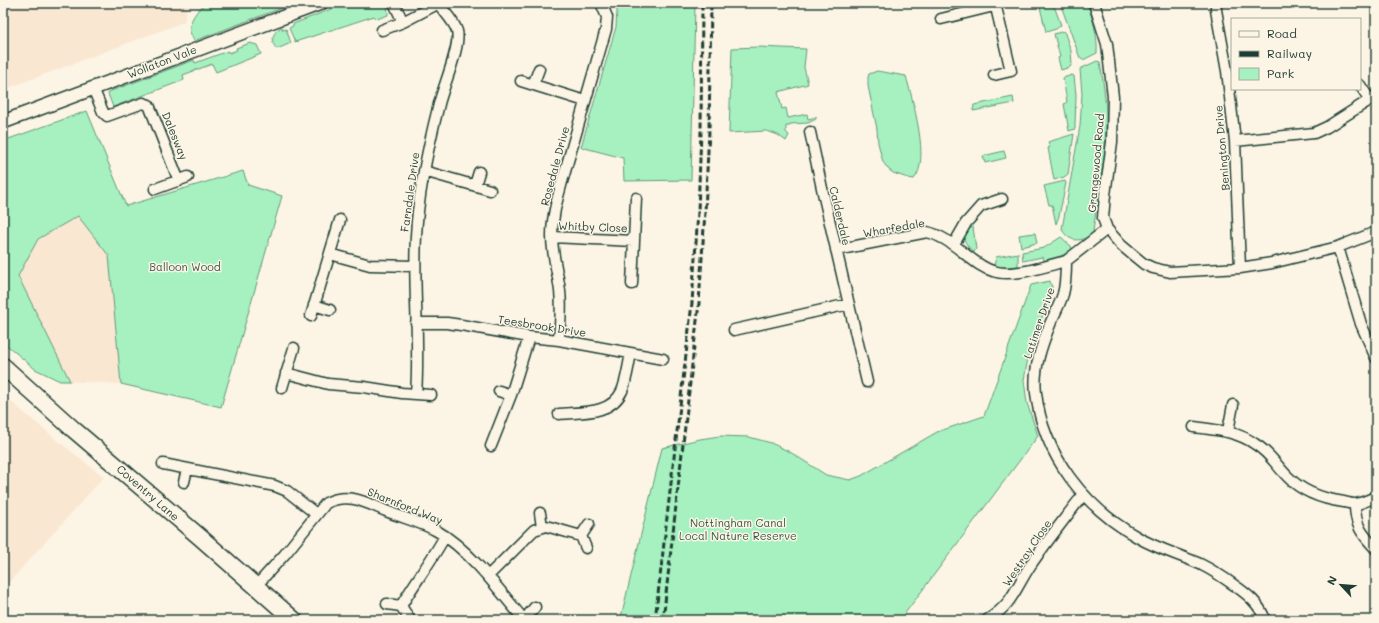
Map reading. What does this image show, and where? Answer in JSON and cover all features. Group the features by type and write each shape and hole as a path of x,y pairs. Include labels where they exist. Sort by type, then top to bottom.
{"main road":[{"name":"Coventry Lane","path":"3,366 294,620"}],"street":[{"name":"Wollaton Vale","path":"3,122 321,3"},
{"path":"394,3 403,22"},
{"path":"382,30 403,22 439,3"},
{"name":"Farndale Drive","path":"416,394 416,223 424,171 439,104 456,53 458,42 456,30 439,3"},
{"name":"Rosedale Drive","path":"559,340 561,320 560,292 552,237 555,206 606,29 607,17 601,3"},
{"name":"Grangewood Road","path":"1094,3 1107,44 1113,97 1112,142 1103,210 1103,218 1107,230"},
{"name":"Benington Drive","path":"1216,3 1236,141 1240,268"},
{"path":"941,19 994,5 1010,71 994,75"},
{"path":"533,85 539,69"},
{"path":"521,81 585,101"},
{"path":"1236,141 1314,133 1327,127 1373,98 1361,86"},
{"name":"Dalesway","path":"93,88 103,112 107,116 143,103 149,105 184,179 156,189"},
{"name":"Calderdale","path":"810,132 867,382"},
{"path":"424,171 490,190"},
{"path":"475,185 479,172"},
{"name":"Whitby Close","path":"632,284 636,198"},
{"path":"954,244 966,223 981,206 1002,199"},
{"path":"311,316 340,220"},
{"path":"1066,261 1107,230 1121,245 1144,264 1170,272 1240,268 1284,260 1338,246 1376,232"},
{"name":"Wharfedale","path":"836,250 927,232 940,236 954,244 981,266 1004,274 1041,268 1066,261"},
{"name":"Whitby Close","path":"552,237 634,241"},
{"path":"1338,246 1361,324 1376,358"},
{"path":"330,254 370,265 415,266"},
{"name":"Latimer Drive","path":"1066,261 1066,280 1062,296 1049,326 1039,358 1036,380 1036,393 1045,432 1052,448 1061,464 1083,495 1106,516 1138,538 1201,565 1222,576 1255,602 1263,612 1265,620"},
{"path":"734,330 849,304"},
{"path":"314,305 330,310"},
{"name":"Teesbrook Drive","path":"416,323 454,324 529,337 559,340 663,359"},
{"path":"491,446 511,395 529,337"},
{"path":"282,388 294,348"},
{"path":"559,414 601,410 613,403 622,390 631,354"},
{"path":"286,373 328,384 431,395"},
{"path":"499,392 511,395"},
{"path":"1228,431 1233,405"},
{"path":"1194,427 1228,431 1243,437 1266,451 1286,476 1303,489 1313,494 1334,501 1355,504 1376,497"},
{"path":"163,464 275,486 287,491 316,514"},
{"path":"184,482 187,469"},
{"name":"Westray Close","path":"986,620 998,613 1008,604 1030,566 1083,495"},
{"name":"Sharnford Way","path":"256,586 285,554 326,503 335,498 344,497 363,501 437,531 445,536 465,552 488,576 524,620"},
{"path":"1355,504 1355,515 1358,526 1364,536 1376,549"},
{"path":"540,513 542,527"},
{"path":"581,536 589,524"},
{"path":"488,576 534,530 546,526 581,536"},
{"path":"401,606 412,586 434,557 445,536"},
{"path":"581,536 586,548"},
{"path":"388,604 401,606 410,620"},
{"path":"524,620 535,607"}],"shaded area":[{"path":"3,3 189,3 184,22 3,90"},
{"path":"78,203 109,256 121,384 60,381 3,242"},
{"path":"3,395 104,477 3,589"}],"green space":[{"path":"207,3 295,3 194,41 190,32 192,19 197,11"},
{"path":"347,3 387,3 388,15 377,19 374,16 295,42 289,28 293,26 293,24"},
{"path":"614,3 687,3 695,5 691,180 624,181 623,158 581,147 616,27 617,10"},
{"path":"1043,3 1053,3 1061,25 1056,29 1046,32 1040,7 1044,6"},
{"path":"1060,3 1087,3 1095,28 1097,53 1083,60 1080,58"},
{"path":"282,27 283,30 286,29 291,43 277,49 273,43 273,37 276,31"},
{"path":"1064,31 1071,51 1072,64 1070,67 1061,70 1058,58 1060,57 1054,34"},
{"path":"250,43 257,45 261,54 216,72 212,64 183,75 184,80 113,107 108,94 111,91 194,60 195,63 228,51 229,53 237,50 236,48"},
{"path":"758,47 806,49 804,67 808,84 778,92 782,109 786,108 788,118 807,114 808,119 816,117 816,119 808,123 790,124 790,126 786,126 786,132 789,135 786,141 778,135 767,131 729,133 732,48"},
{"path":"1097,61 1100,62 1105,104 1106,132 1104,160 1093,232 1081,240 1076,240 1068,237 1062,229 1080,126 1082,94 1080,69"},
{"path":"877,71 906,76 916,114 921,144 919,170 914,179 893,173 883,162 878,143 877,129 868,86 869,74"},
{"path":"1072,75 1074,76 1076,95 1075,129 1069,131 1064,104 1067,102 1063,78"},
{"path":"1013,97 1014,103 973,111 974,105"},
{"name":"Balloon Wood","path":"87,111 126,206 243,171 248,185 282,196 221,407 121,384 109,256 78,216 38,239 18,276 70,381 60,381 35,369 3,342 3,141"},
{"path":"1074,134 1068,174 1054,180 1048,142"},
{"path":"1004,151 1006,158 985,163 983,156"},
{"path":"1065,181 1066,183 1056,224 1052,205 1049,205 1044,186"},
{"path":"973,227 976,249 974,252 964,239 965,232"},
{"path":"1035,233 1037,243 1021,247 1019,235"},
{"path":"1061,237 1071,246 1072,249 1066,254 1044,261 1042,257 1023,261 1022,252 1044,248"},
{"path":"1018,253 1018,266 994,266 996,257"},
{"name":"Nottingham Canal Local Nature Reserve","path":"1050,281 1052,287 1050,300 1030,347 1024,380 1027,403 1038,436 900,620 617,620 621,617 662,448 720,436 749,437 771,443 790,452 826,475 850,480 861,476 937,432 984,416 1031,285"}],"railway":[{"path":"655,620 692,303 698,212 701,131 702,3"},
{"path":"663,620 699,303 709,130 711,3"}]}
